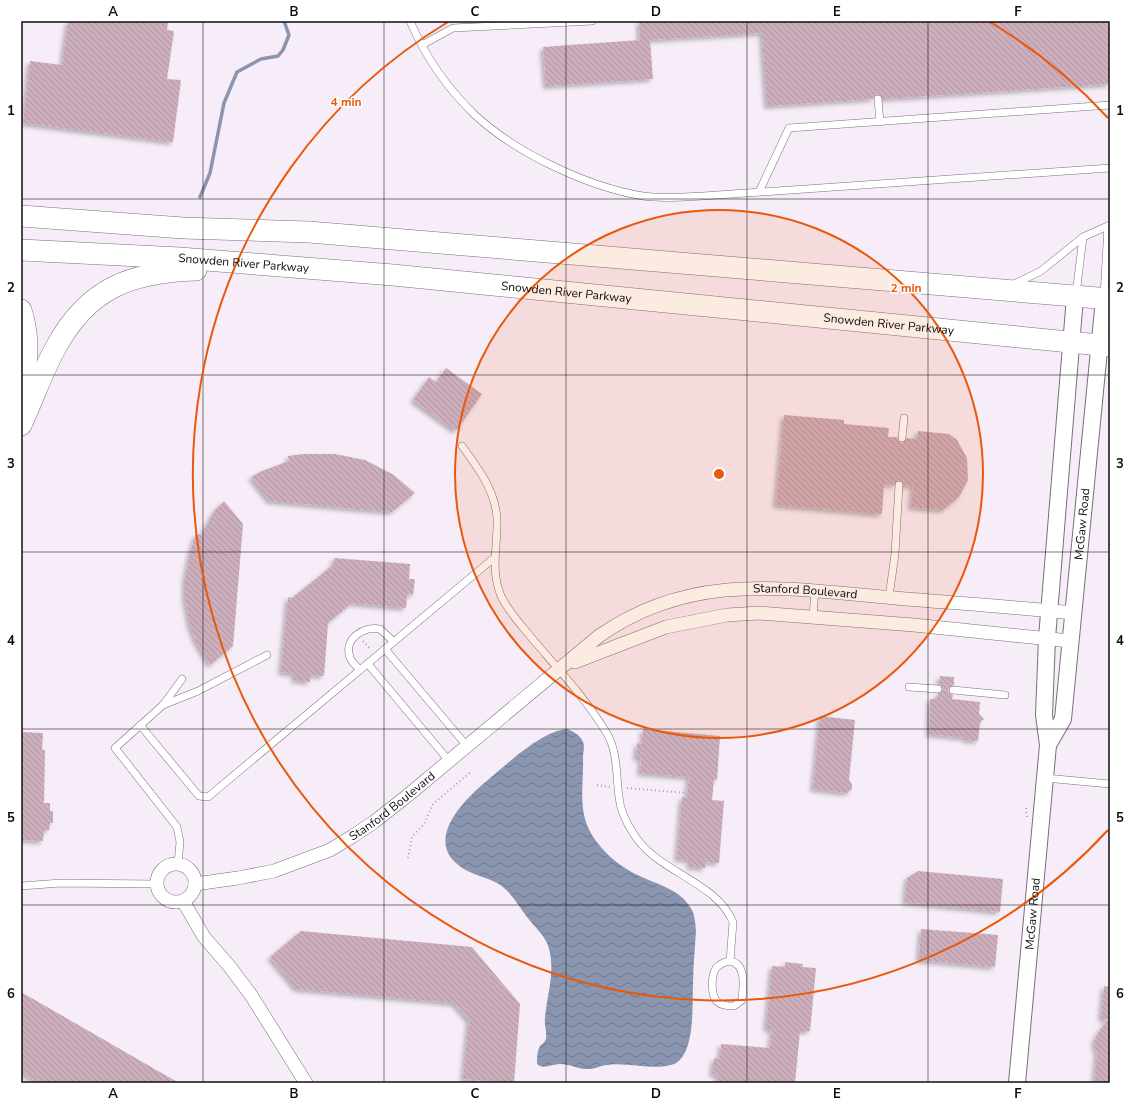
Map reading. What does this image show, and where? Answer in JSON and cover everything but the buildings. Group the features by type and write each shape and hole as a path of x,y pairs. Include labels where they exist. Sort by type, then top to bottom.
{"main road":[{"path":"21,204 184,217 309,232 1107,299"},
{"path":"21,216 183,228 309,232"},
{"name":"Snowden River Parkway","path":"21,250 180,258 448,280 1105,346"},
{"path":"21,425 55,349 65,332 77,315 90,302 107,290 126,280 147,274 179,270 298,267"},
{"path":"21,310 25,323 28,349 27,368 21,392"}],"street":[{"name":"McGaw Road","path":"1017,1083 1048,745 1044,715 1047,638 1062,466 1070,343 1075,297"},
{"name":"McGaw Road","path":"1048,745 1063,719 1073,613 1105,346 1107,299"},
{"name":"Stanford Boulevard","path":"195,884 274,871 330,850 374,822 620,621 660,604 691,595 724,589 758,587 815,590 1073,613"},
{"name":"Stanford Boulevard","path":"559,670 606,649 666,627 727,615 759,613 813,616 1070,641"},
{"path":"178,863 186,866 192,872 195,884 193,893 183,901 172,902 167,900 158,892 156,884 158,874 163,868 171,864 178,863"},
{"path":"183,901 204,937 234,972 251,995 306,1083"}],"lane":[{"path":"410,21 422,45 443,78 476,116 524,150 582,179 613,189 644,196 668,198 1110,168"},
{"path":"422,45 453,28 483,24 592,21"},
{"path":"878,99 880,122"},
{"path":"759,192 789,128 1110,105"},
{"path":"999,290 1040,272 1082,237 1109,225 1107,299"},
{"path":"1075,297 1082,237"},
{"path":"902,438 904,418"},
{"path":"462,446 482,475 493,495 497,519 494,558 497,584 506,605 582,696 607,733 615,756 619,798 623,813 640,843 660,862 709,893 721,903 730,916 733,922 730,961"},
{"path":"889,597 899,485"},
{"path":"140,725 199,796 208,797 494,558"},
{"path":"813,616 815,590"},
{"path":"360,670 352,661 349,651 354,638 358,633 365,629 380,629 394,642"},
{"path":"385,649 467,746"},
{"path":"163,705 198,692 267,655"},
{"path":"368,664 449,761"},
{"path":"178,863 180,842 177,827 115,748 163,705 182,678"},
{"path":"909,687 938,689"},
{"path":"953,690 1005,695"},
{"path":"1045,778 1110,784"},
{"path":"21,886 61,883 156,884"},
{"path":"730,961 737,964 743,972 742,1000 734,1006 718,1003 715,1000 713,992 714,972 720,965 730,961"}],"path":[{"path":"362,639 372,651"},
{"path":"408,858 412,837 424,824 433,804 472,771"},
{"path":"597,785 610,786"},
{"path":"624,788 687,793"}],"water":[{"path":"567,729 579,736 584,744 582,797 584,816 592,835 602,848 620,865 681,896 692,909 694,915 696,930 691,1030 685,1053 679,1061 671,1065 654,1067 610,1064 593,1069 578,1068 564,1064 545,1067 539,1066 537,1064 537,1055 540,1046 546,1039 545,1021 551,971 550,952 547,943 514,898 502,886 460,867 448,852 445,841 447,829 461,806 470,796 536,741 557,731"}],"waterway":[{"path":"200,197 210,173 224,103 237,72 261,59 278,56 283,50 289,35 284,21"}]}
